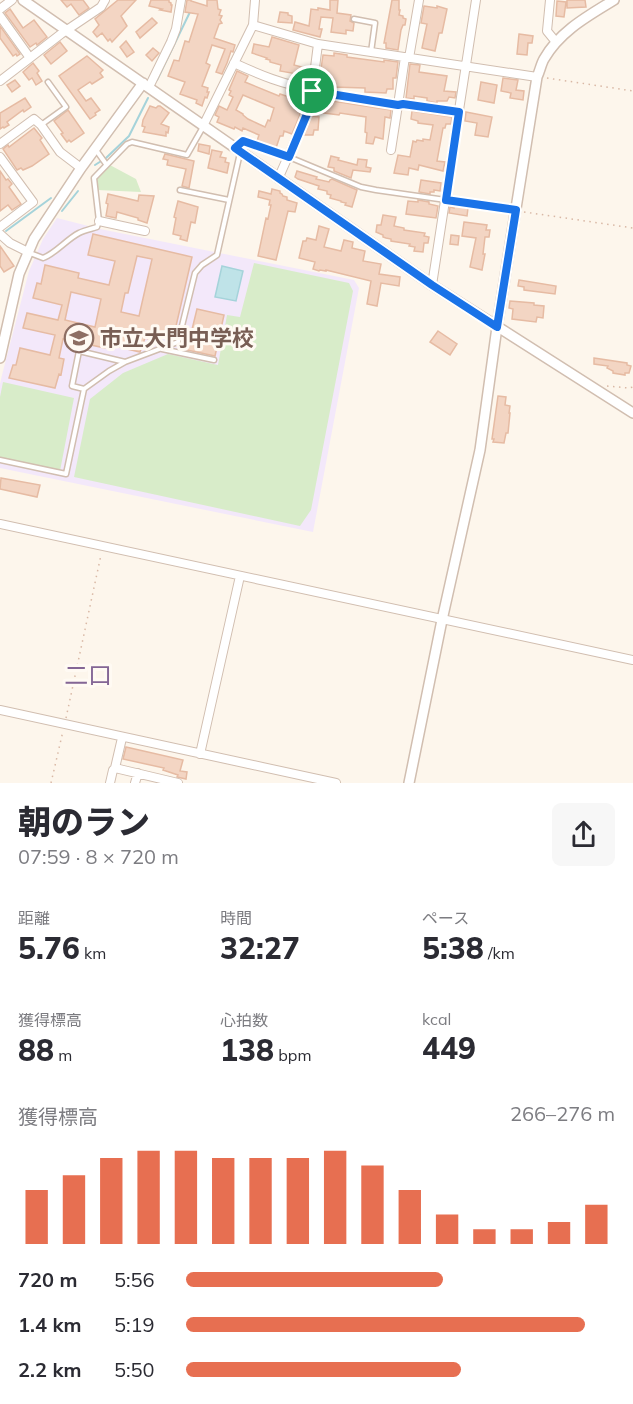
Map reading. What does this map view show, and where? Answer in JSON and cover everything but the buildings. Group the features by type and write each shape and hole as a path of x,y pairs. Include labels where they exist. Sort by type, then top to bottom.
{"street":[{"path":"0,9 12,0"},
{"path":"23,0 432,285 633,413"},
{"path":"0,81 61,34 101,7 105,0"},
{"path":"0,358 20,274 28,252 45,221 94,149 146,85 173,36 181,0"},
{"path":"203,126 253,25 255,0"},
{"path":"391,150 419,0"},
{"path":"432,285 476,0"},
{"path":"550,0 547,31 556,42"},
{"path":"409,783 480,450 537,76 544,59 556,42 577,23 614,0"},
{"path":"0,16 30,58"},
{"path":"253,25 318,44 537,76"},
{"path":"278,179 307,114 318,44"},
{"path":"234,63 267,78 293,86 398,105 459,112"},
{"path":"0,144 34,119 60,152 81,168"},
{"path":"0,157 33,202 0,226"},
{"path":"99,221 145,231"},
{"path":"0,234 10,243 28,252"},
{"path":"0,524 633,660"},
{"path":"200,754 240,576"},
{"path":"0,710 336,783"},
{"path":"110,783 122,738"},
{"path":"115,768 178,783"},
{"path":"135,783 138,773"}],"lane":[{"path":"354,19 375,23 371,52"},
{"path":"41,125 66,107 48,82"},
{"path":"28,252 43,258 49,256 55,249 80,232 98,227 94,178 127,144 132,142 187,154 203,126"},
{"path":"0,460 66,474 84,389 125,362 178,342 195,273 217,255 238,150 243,141 376,190 516,210"},
{"path":"94,149 106,164"},
{"path":"180,190 229,200"},
{"path":"162,348 214,360"},
{"path":"84,389 72,386 79,351 125,362"}],"path":[{"path":"537,76 633,92"},
{"path":"516,210 633,228"},
{"path":"603,386 629,388 633,387 633,382"},
{"path":"51,783 103,546"}],"shaded area":[{"path":"57,218 100,229 354,280 359,288 313,532 0,468 0,384 2,375 29,271 43,239"}],"green space":[{"path":"108,164 136,179 141,192 97,190 95,180"},
{"path":"254,263 349,283 353,291 311,510 300,526 74,477 90,399 123,373 168,354 218,365 227,315 240,317"},
{"path":"3,382 74,398 60,471 0,458 0,397"}],"water":[{"path":"222,266 243,271 236,301 215,297"}],"waterway":[{"path":"157,80 190,12"},
{"path":"95,165 106,158 129,136 148,98"},
{"path":"62,211 78,191"},
{"path":"6,231 51,198"}],"place":[{"name":"市立大門中学校","path":"79,338"}],"district":[{"name":"二口","path":"88,675"}],"route":[{"path":"312,91 459,112 446,200 516,210 497,327 432,285 235,148 243,141 289,157 307,114 312,91"}]}
